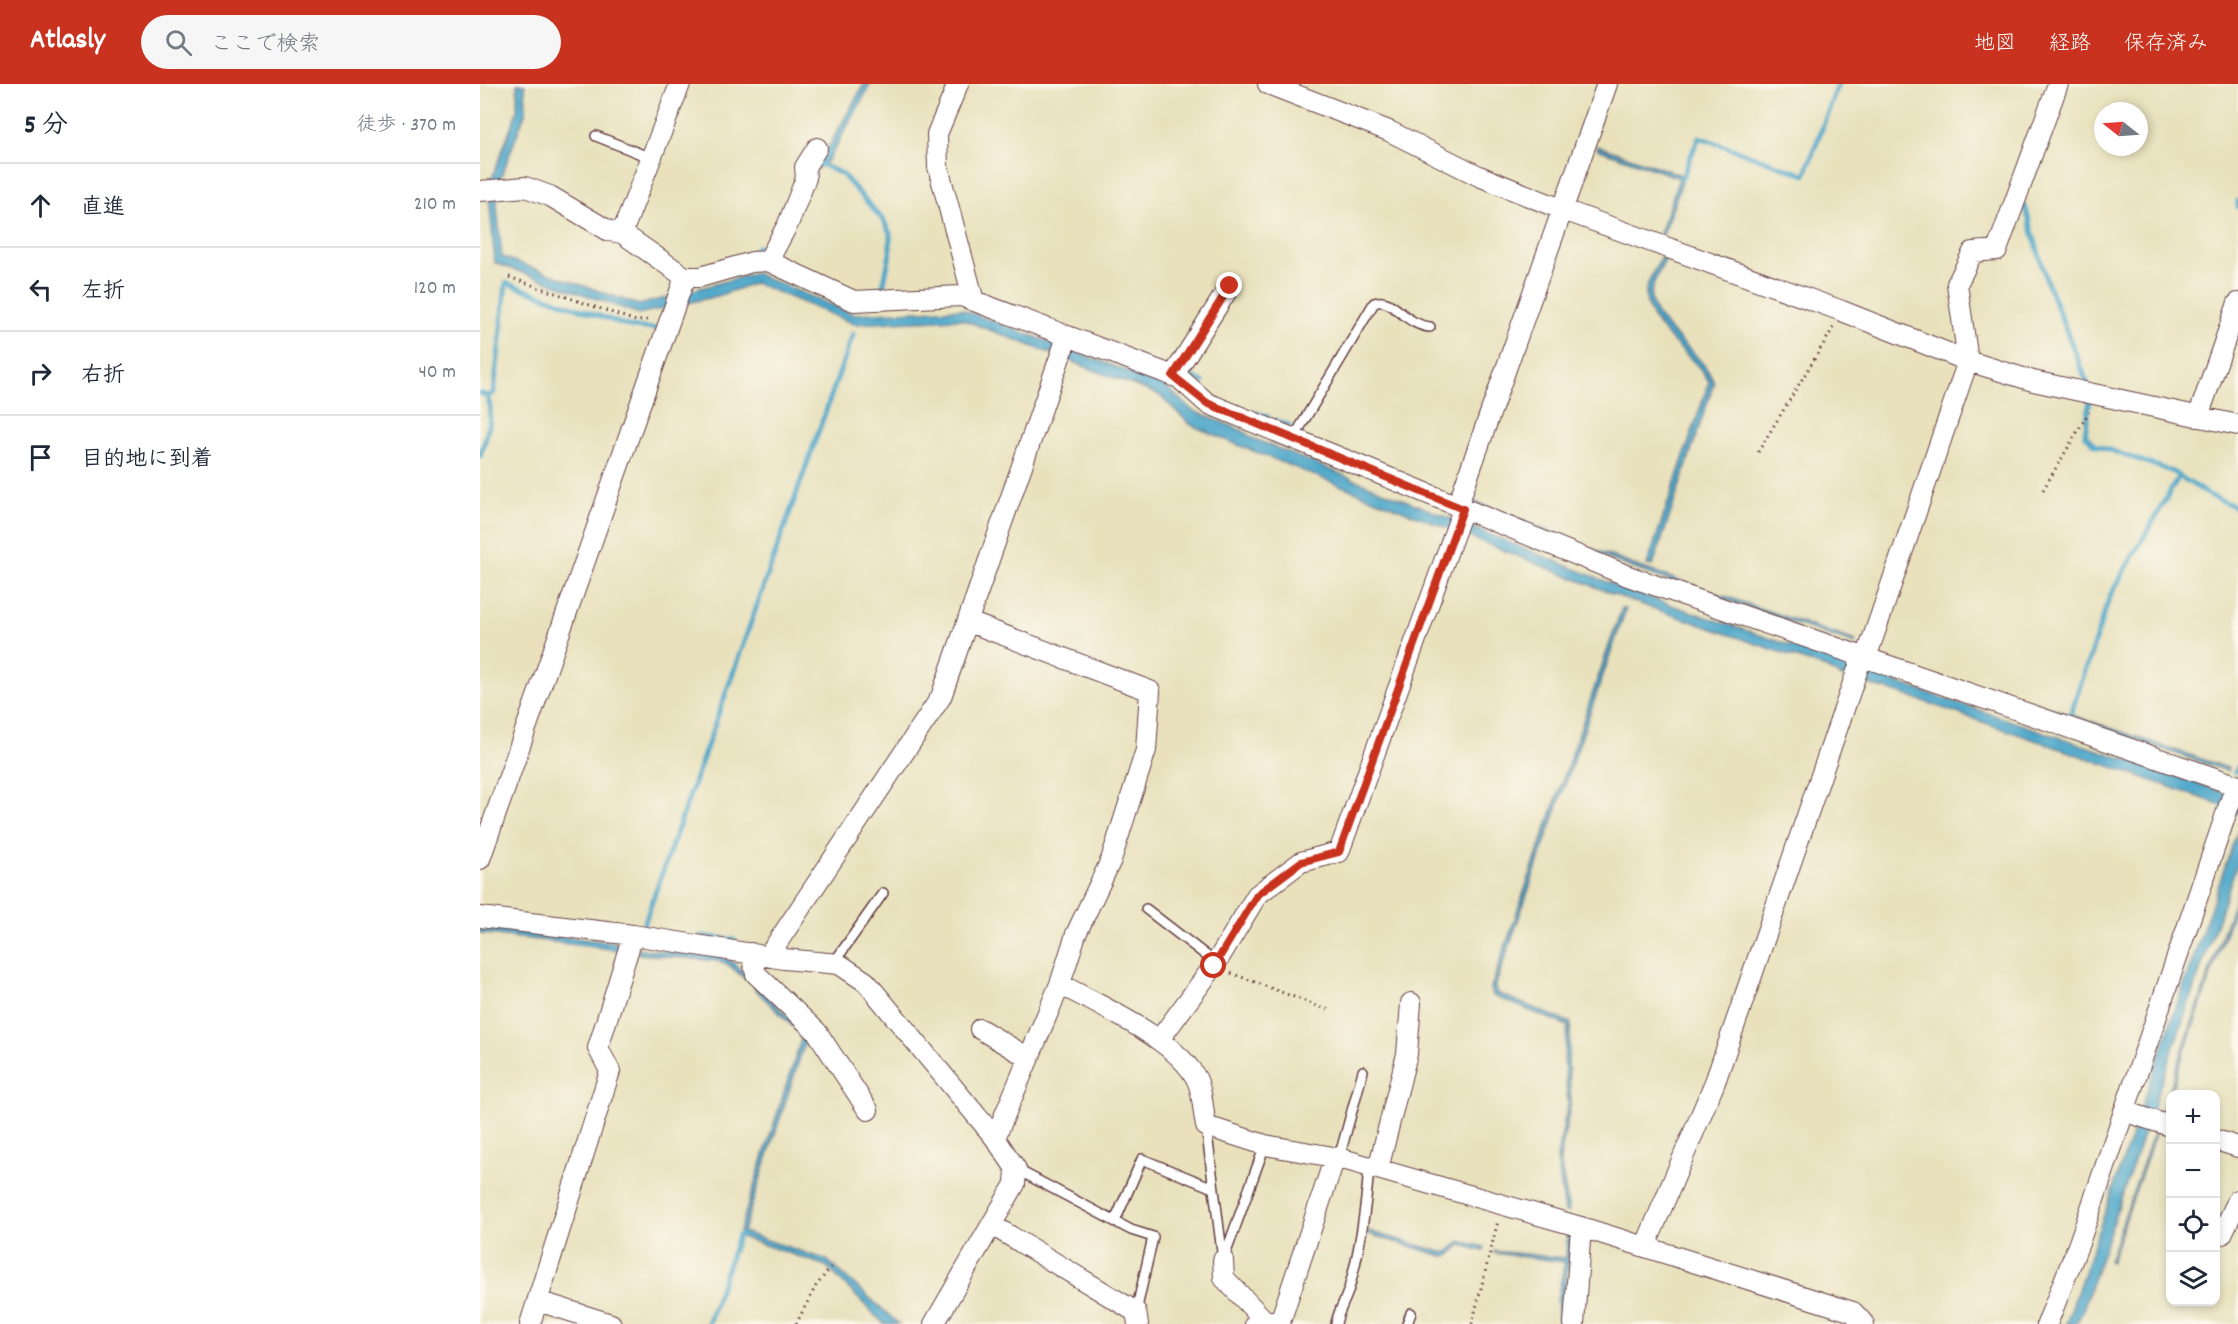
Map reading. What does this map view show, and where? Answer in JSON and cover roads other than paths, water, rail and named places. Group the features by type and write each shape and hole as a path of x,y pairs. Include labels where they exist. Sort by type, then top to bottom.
{"street":[{"path":"622,233 680,84"},
{"path":"958,84 937,134 938,168 974,301"},
{"path":"1268,84 1389,130 1479,176 1561,209 1842,311 1968,361 2033,381 2238,425"},
{"path":"1160,1040 1215,965 1257,895 1301,862 1339,852 1460,508 1561,209 1607,84"},
{"path":"1645,1247 1716,1082 1853,683 1968,361 1957,284 1973,252 1997,250 2058,84"},
{"path":"768,261 788,224 806,178 805,167 817,148"},
{"path":"490,190 525,187 550,196 609,231 622,233 677,300"},
{"path":"480,859 677,300 700,277 752,262 768,261 854,301 962,296 1064,347 1173,376 1207,403 1628,576 2233,794 2138,1115 2076,1252 2047,1324"},
{"path":"1173,376 1230,286"},
{"path":"2198,417 2238,303"},
{"path":"868,1110 817,1032 752,981 760,954 941,697 1064,347"},
{"path":"969,622 1150,691 1146,750 1111,860 1076,934 1060,984 1027,1056 995,1138"},
{"path":"480,917 633,935 838,964 866,982 995,1138 1016,1169 1015,1184 934,1324"},
{"path":"530,1324 610,1071 598,1048 633,935"},
{"path":"1060,984 1160,1040 1197,1080 1206,1126 1265,1145 1337,1157 1581,1227 1853,1312 1864,1324"},
{"path":"1373,1168 1407,1054 1411,1003"},
{"path":"980,1029 1027,1056"},
{"path":"2138,1115 2166,1125"},
{"path":"2220,1141 2238,1147"},
{"path":"1223,1260 1224,1278 1265,1323 1281,1319 1337,1157"},
{"path":"2222,1234 2238,1200"},
{"path":"992,1225 1137,1318"},
{"path":"1574,1324 1581,1227"},
{"path":"538,1301 611,1324"}],"lane":[{"path":"596,136 651,158"},
{"path":"1293,439 1374,303 1380,300 1388,302 1411,322 1430,327"},
{"path":"833,964 884,893"},
{"path":"1146,909 1215,965"},
{"path":"1337,1157 1363,1071"},
{"path":"1206,1126 1223,1260"},
{"path":"1223,1260 1265,1145"},
{"path":"1115,1221 1142,1159 1213,1188"},
{"path":"1336,1324 1337,1315 1349,1289 1365,1224 1373,1168"},
{"path":"1016,1169 1131,1230 1153,1237 1137,1318"},
{"path":"1407,1324 1411,1313"}],"water":[{"path":"517,84 525,84 526,111 500,180 497,205 502,257 639,305 755,273 853,314 961,309 1164,385 1192,410 1243,431 1252,438 1627,590 1828,658 1851,662 1889,680 2238,797 2238,814 2213,802 1905,695 1842,677 1826,668 1623,598 1238,445 1191,425 1159,395 961,319 854,324 755,283 718,296 639,314 495,263 489,197 493,175 517,111"},
{"path":"864,84 870,84 829,159 815,171 813,164 824,155"},
{"path":"1598,146 1684,176 1663,235 1660,234 1679,178 1597,149"},
{"path":"1662,257 1666,258 1652,289 1652,304 1667,327 1700,360 1714,383 1653,566 1647,565 1709,382 1693,361 1660,328 1647,304 1647,287"},
{"path":"1471,500 1631,564 1856,641 1855,644 1632,568 1470,503"},
{"path":"1622,608 1626,609 1495,987 1497,993 1571,1023 1568,1062 1571,1102 1560,1159 1569,1212 1565,1212 1557,1158 1568,1103 1564,1058 1568,1026 1493,996 1491,988"},
{"path":"1990,687 2228,768 2227,771 1989,690"},
{"path":"2238,829 2238,861 2081,1315 2076,1324 2066,1324"},
{"path":"2238,889 2238,897 2171,1090 2169,1090"},
{"path":"480,927 618,943 619,948 617,950 480,933"},
{"path":"638,949 720,956 730,960 749,977 746,980 729,965 719,961 638,954"},
{"path":"757,985 807,1036 743,1232 827,1260 899,1324 884,1324 826,1266 738,1236 802,1036 754,988"},
{"path":"2155,1129 2157,1129 2111,1262 2109,1261"},
{"path":"1369,1231 1442,1252 1448,1252 1460,1241 1485,1247 1483,1251 1461,1245 1449,1256 1442,1256 1368,1234"},
{"path":"1568,1233 1573,1234 1564,1290 1563,1324 1559,1324 1557,1300 1565,1262 1494,1253 1494,1251 1566,1258"}],"waterway":[{"path":"1681,180 1699,137 1805,175 1838,84"},
{"path":"818,163 842,174 884,221 890,233 890,254 882,291"},
{"path":"2238,201 2238,207"},
{"path":"2021,205 2025,206 2047,282 2090,390"},
{"path":"753,251 758,247"},
{"path":"487,396 494,393 506,283 631,327 659,329"},
{"path":"642,930 853,334"},
{"path":"1189,375 1203,382"},
{"path":"480,393 487,396 490,411 489,426 480,456"},
{"path":"2090,399 2085,435 2095,445 2171,471 2209,495 2238,508"},
{"path":"1257,413 1268,417"},
{"path":"1277,421 1289,425"},
{"path":"2070,716 2110,596 2179,476"},
{"path":"2235,772 2238,767"},
{"path":"701,936 735,940"},
{"path":"708,1324 738,1236 741,1235"}]}
